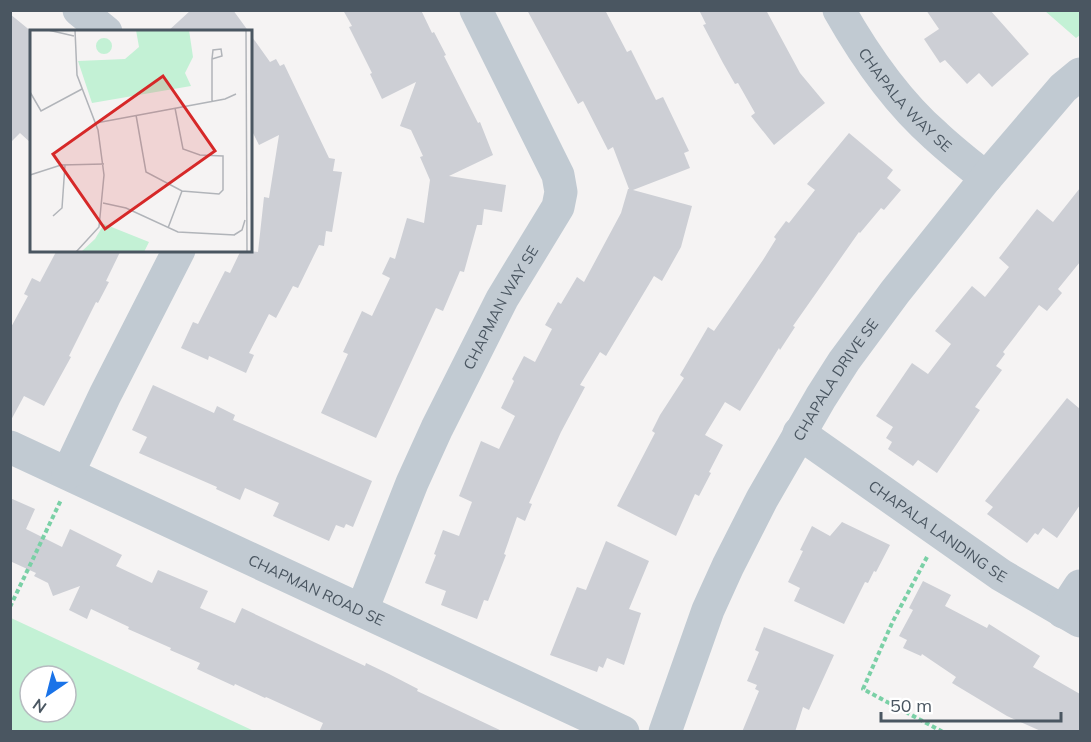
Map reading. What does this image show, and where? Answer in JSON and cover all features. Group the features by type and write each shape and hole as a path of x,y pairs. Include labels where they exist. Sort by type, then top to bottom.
{"street":[{"path":"80,10 104,30"},
{"name":"CHAPMAN WAY SE","path":"362,610 412,483 437,428 502,299 554,215 560,200 558,175 476,10"},
{"name":"CHAPALA WAY SE","path":"839,10 854,37 884,80 909,109 935,136 986,178"},
{"name":"CHAPALA DRIVE SE","path":"664,732 708,610 757,508 799,433 844,361 895,292 986,178 1063,88 1080,74"},
{"path":"66,483 105,395 178,252"},
{"name":"CHAPALA LANDING SE","path":"799,433 1001,575 1075,606"},
{"name":"CHAPMAN ROAD SE","path":"10,447 66,483 362,610 623,732"}],"path":[{"path":"10,607 66,483"},
{"path":"943,534 928,555 898,611 863,689 944,732"}],"green space":[{"path":"1045,11 1080,11 1080,35 1076,38"},
{"path":"10,618 254,731 11,731"}],"building":[{"path":"191,10 233,10 248,30 169,30"},
{"path":"343,10 421,10 446,55 444,56 478,123 480,122 493,155 449,176 506,185 502,212 484,209 482,225 477,225 464,272 460,271 443,311 436,308 376,438 321,413 348,354 343,352 362,311 372,316 390,278 382,274 390,257 395,259 407,218 424,223 430,180 420,157 423,156 411,130 400,126 416,82 382,99 349,27 352,26"},
{"path":"527,10 605,10 627,52 631,50 656,100 663,97 689,151 684,153 690,168 633,190 692,206 681,247 662,281 654,276 606,356 600,352 580,385 585,387 561,432 529,503 532,504 525,521 517,517 504,554 506,555 488,601 484,600 477,619 441,605 446,591 425,583 436,555 434,554 443,530 459,536 472,502 459,496 481,441 499,449 515,416 501,408 524,356 535,362 552,329 545,325 558,302 561,304 577,277 584,282 621,213 629,189 613,147 608,150 583,101 578,104"},
{"path":"699,10 766,10 800,73 825,103 774,145 751,116 755,113 738,83 735,84 723,63 703,25 706,24"},
{"path":"926,10 990,10 1029,54 992,87 979,73 967,84 945,60 940,63 924,39 939,29"},
{"path":"10,14 30,30 30,142 20,133 10,143"},
{"path":"252,37 270,62 276,59 280,66 284,64 329,158 335,159 333,171 342,172 332,232 326,231 324,246 319,245 298,288 293,286 276,318 269,314 249,353 254,355 246,373 209,356 208,360 181,348 193,322 198,324 225,271 230,273 240,252 258,252 264,197 269,198 279,135 259,145 252,131"},
{"path":"849,133 893,170 887,178 901,190 884,210 881,208 859,232 793,326 795,327 780,350 779,348 740,411 725,402 705,435 723,445 699,496 695,494 676,536 617,506 655,433 652,431 660,415 684,378 680,375 708,327 714,331 763,260 776,239 774,237 786,221 789,223 815,190 807,184"},
{"path":"1080,188 1080,262 1058,289 1062,293 1047,311 1039,305 1003,352 1005,354 996,366 1002,370 975,407 980,410 937,473 918,460 913,466 888,449 892,442 886,438 893,427 876,416 912,363 928,374 951,344 935,331 972,286 985,297 1009,267 999,258 1037,209 1053,222"},
{"path":"56,252 120,252 106,281 109,282 98,303 96,302 69,356 71,357 44,406 24,396 10,422 10,329 28,296 24,294 32,278 40,282"},
{"path":"153,385 214,413 217,406 235,415 233,420 372,481 353,527 346,524 344,528 336,525 329,541 273,516 279,503 245,488 240,500 216,489 217,487 139,453 147,437 132,430"},
{"path":"1067,398 1080,409 1080,505 1057,538 1043,528 1038,535 1035,533 1027,543 987,514 993,507 985,501"},
{"path":"10,498 35,509 26,529 62,547 70,529 122,555 116,566 152,583 158,570 208,591 200,608 235,623 242,608 365,666 366,663 418,689 417,691 504,732 319,732 323,723 197,669 200,663 128,629 129,627 91,609 87,619 69,610 80,586 53,596 48,583 34,576 36,573 12,562 10,564"},
{"path":"842,522 890,545 876,572 874,571 868,583 865,582 844,624 794,601 800,588 788,582 812,526 830,536"},
{"path":"606,541 649,561 629,609 641,613 624,665 607,658 603,668 599,666 597,672 550,655 577,587 586,590"},
{"path":"923,581 951,595 945,606 987,628 989,624 1040,656 1033,667 1080,694 1080,732 1043,732 1007,716 952,683 956,677 922,654 921,656 903,648 907,640 899,636 913,610 909,608"},
{"path":"764,627 834,655 809,710 803,707 795,732 742,732 759,691 755,689 757,685 747,681 759,652 755,650"}]}
